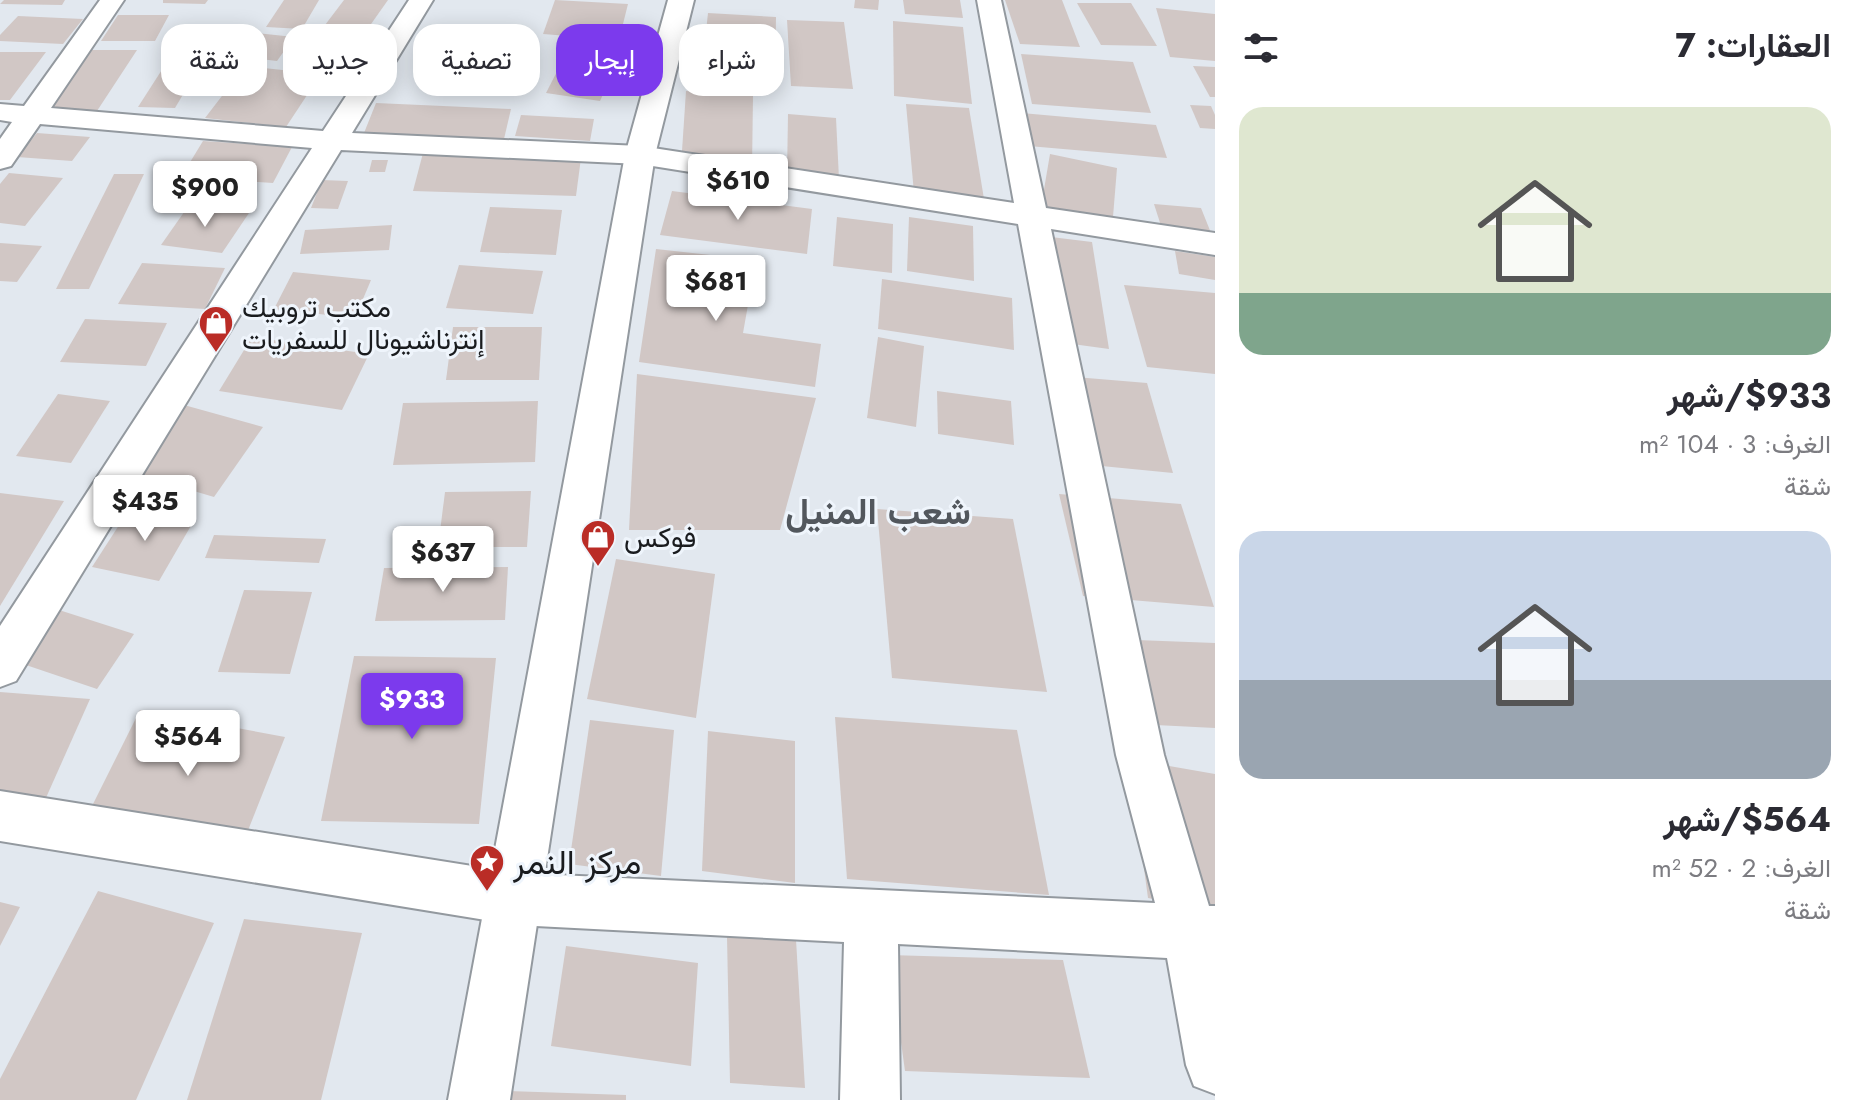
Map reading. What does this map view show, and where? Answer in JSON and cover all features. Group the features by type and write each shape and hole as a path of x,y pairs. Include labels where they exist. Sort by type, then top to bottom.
{"main road":[{"path":"479,1100 516,899 640,155 681,0"}],"street":[{"path":"0,160 112,0"},
{"path":"0,666 421,0"},
{"path":"989,0 1140,755 1202,931 1215,1065"},
{"path":"0,112 333,141 640,155 1215,244"},
{"path":"0,816 516,899 1202,931"},
{"path":"870,1100 871,916"}],"building":[{"path":"4,0 65,0 62,5 0,4"},
{"path":"163,0 208,0 205,4 163,3"},
{"path":"284,0 319,0 305,24 283,24 283,28 267,26"},
{"path":"344,0 388,0 371,24 326,24"},
{"path":"555,0 628,4 623,24 556,24 556,35 543,34"},
{"path":"855,0 879,0 878,10 854,8"},
{"path":"903,0 960,0 963,18 905,14"},
{"path":"1005,0 1062,0 1080,47 1020,44"},
{"path":"1077,3 1131,3 1157,46 1101,45"},
{"path":"1156,8 1215,14 1215,61 1170,57"},
{"path":"708,13 776,17 776,24 707,24"},
{"path":"118,15 169,15 161,24 155,41 101,41"},
{"path":"18,16 83,19 63,44 0,41 0,35"},
{"path":"787,20 844,22 853,89 791,86"},
{"path":"893,21 963,27 972,104 894,96"},
{"path":"267,34 283,36 283,53 277,61 267,60"},
{"path":"92,50 137,50 95,114 47,113"},
{"path":"0,52 46,52 10,100 0,100"},
{"path":"1021,54 1133,62 1151,113 1032,104"},
{"path":"1193,66 1215,67 1215,97 1210,97"},
{"path":"267,68 283,70 283,96 306,96 286,127 205,118 222,96 267,96"},
{"path":"161,71 161,96 182,96 175,108 138,107"},
{"path":"556,74 556,94 546,93"},
{"path":"566,96 602,96 600,101"},
{"path":"686,96 753,96 752,170 681,166"},
{"path":"376,103 511,109 504,139 364,133"},
{"path":"906,104 969,108 984,199 914,193"},
{"path":"1190,105 1211,106 1215,129 1200,128"},
{"path":"1011,112 1156,125 1167,158 1017,145"},
{"path":"788,114 836,118 839,179 787,175"},
{"path":"521,115 594,119 590,141 515,136"},
{"path":"37,133 90,137 72,161 17,157"},
{"path":"203,141 292,147 273,183 181,177"},
{"path":"423,153 581,158 576,196 413,191"},
{"path":"1050,154 1117,168 1112,229 1040,213"},
{"path":"372,160 388,160 385,172 369,172"},
{"path":"9,173 63,178 25,226 0,223 0,184"},
{"path":"114,174 144,174 89,289 56,289"},
{"path":"322,180 348,181 338,209 311,208"},
{"path":"672,191 812,209 807,254 660,235"},
{"path":"1154,204 1201,208 1211,233 1162,229"},
{"path":"189,205 249,213 222,253 161,245"},
{"path":"490,207 562,210 556,255 480,252"},
{"path":"837,217 893,224 892,273 833,266"},
{"path":"909,217 973,226 974,281 907,271"},
{"path":"392,225 389,250 300,254 305,230"},
{"path":"1051,237 1092,242 1109,349 1065,343"},
{"path":"0,243 42,246 17,282 0,281"},
{"path":"656,249 756,260 743,333 821,344 815,387 639,362"},
{"path":"1175,251 1215,257 1215,280 1179,274"},
{"path":"142,263 225,268 205,309 118,304"},
{"path":"459,265 543,271 533,314 446,308"},
{"path":"293,272 371,280 355,318 274,309"},
{"path":"882,279 1012,298 1014,350 878,329"},
{"path":"1124,285 1215,293 1215,374 1147,367"},
{"path":"85,319 167,323 146,366 60,362"},
{"path":"453,327 542,327 539,380 446,380"},
{"path":"252,337 369,354 342,410 219,391"},
{"path":"878,337 924,346 916,427 867,418"},
{"path":"637,374 816,398 780,530 629,530"},
{"path":"1051,375 1147,383 1173,473 1071,463"},
{"path":"937,391 1011,401 1014,445 938,434"},
{"path":"58,394 110,401 71,463 16,456"},
{"path":"538,401 535,462 393,465 403,403"},
{"path":"184,405 263,427 214,497 130,472"},
{"path":"531,491 527,547 438,547 445,492"},
{"path":"0,493 64,501 0,606"},
{"path":"1059,494 1181,504 1214,607 1083,596"},
{"path":"132,505 196,517 159,581 92,567"},
{"path":"877,509 1013,519 1047,692 892,678"},
{"path":"214,535 326,539 319,563 205,558"},
{"path":"616,559 715,574 696,718 587,699"},
{"path":"508,567 505,620 375,621 384,568"},
{"path":"244,590 312,592 290,674 218,672"},
{"path":"59,610 134,634 97,689 20,663"},
{"path":"1110,639 1215,643 1215,728 1136,724"},
{"path":"354,656 496,658 479,824 321,821"},
{"path":"0,692 90,699 41,809 0,806"},
{"path":"140,710 285,737 241,848 87,816"},
{"path":"835,717 1017,730 1049,895 847,879"},
{"path":"590,720 674,730 661,876 569,864"},
{"path":"708,731 795,741 795,883 702,871"},
{"path":"1129,759 1215,774 1215,911 1148,898"},
{"path":"98,891 214,923 136,1100 0,1100 0,1079"},
{"path":"0,902 20,907 0,946"},
{"path":"244,919 362,933 321,1100 187,1100"},
{"path":"727,937 796,940 805,1088 730,1083"},
{"path":"566,946 698,963 691,1066 551,1046"},
{"path":"889,955 1063,960 1090,1078 905,1071"},
{"path":"476,1090 626,1095 626,1100 475,1100"}],"place":[{"name":"مكتب تروبيك إنترناشيونال للسفريات","path":"216,354"},
{"name":"فوكس","path":"598,568"},
{"name":"مركز النمر","path":"487,893"}],"district":[{"name":"شعب المنيل","path":"878,511"}]}
